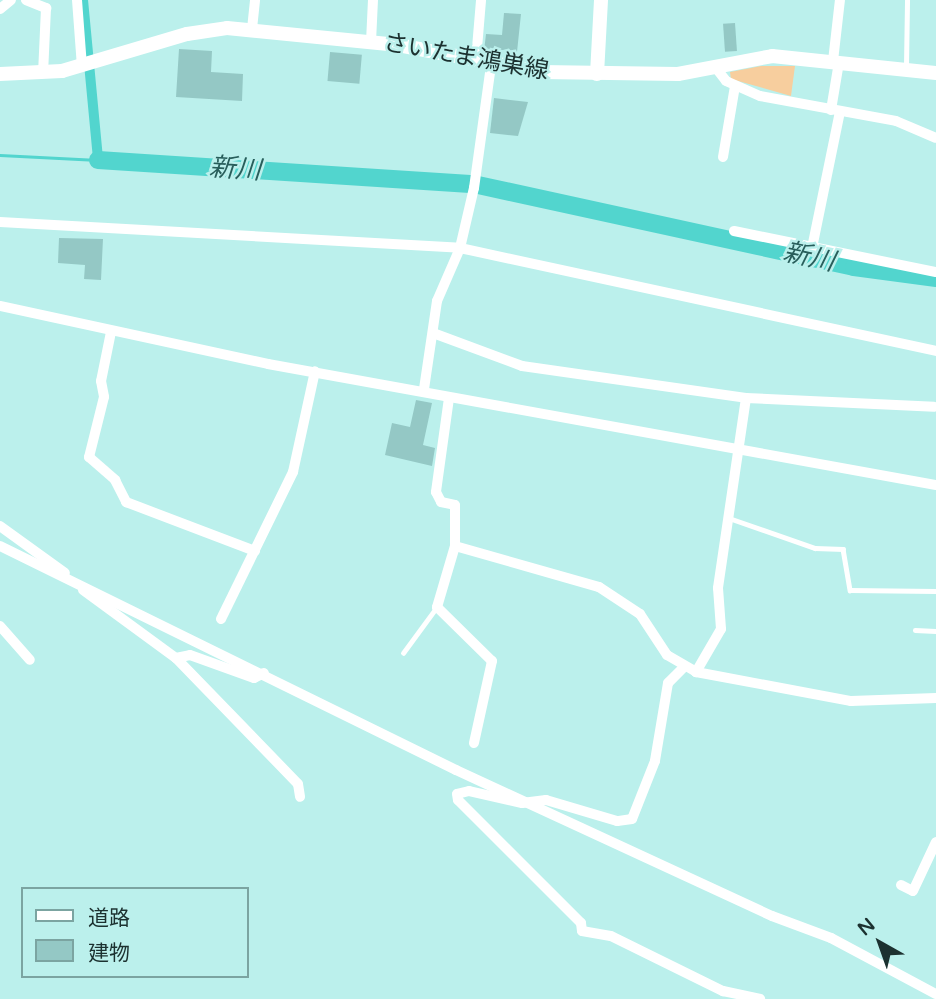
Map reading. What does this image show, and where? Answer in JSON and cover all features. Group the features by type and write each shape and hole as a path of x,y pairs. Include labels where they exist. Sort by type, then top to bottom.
{"main road":[{"path":"597,74 601,0"},
{"name":"さいたま鴻巣線","path":"0,74 43,73 82,66 202,31 252,29 371,41 491,65 597,74 716,68 772,56 936,73"}],"street":[{"path":"0,9 11,0"},
{"path":"26,0 46,8 43,73"},
{"path":"77,0 82,66"},
{"path":"252,29 255,0"},
{"path":"371,41 373,0"},
{"path":"476,60 481,0"},
{"path":"812,248 835,111 839,0"},
{"path":"424,389 440,288 460,248 491,65"},
{"path":"716,68 735,86 835,111 896,121 936,138"},
{"path":"723,157 735,86"},
{"path":"0,222 460,248 936,351"},
{"path":"734,231 936,272"},
{"path":"0,306 111,332 424,389 449,398 738,452 936,485"},
{"path":"111,332 101,382 104,397 89,457 115,480 126,502 255,551"},
{"path":"433,333 522,366 746,398 936,405"},
{"path":"221,619 293,471 315,371"},
{"path":"449,398 436,492 441,502 455,505 455,547 437,607 492,661 474,743"},
{"path":"696,672 721,629 718,587 746,398"},
{"path":"0,526 176,658 299,784 300,797"},
{"path":"0,546 772,916 831,938 936,994"},
{"path":"455,547 599,587 640,614 661,649 682,668 851,701 936,698"},
{"path":"0,626 30,660"},
{"path":"176,658 190,655 254,678 264,673"},
{"path":"682,668 668,682 655,761 632,818 617,821 546,800 534,802 457,794 582,923 582,931 611,936 723,991 760,999"},
{"path":"901,885 912,891 936,842"}],"lane":[{"path":"906,70 907,0"},
{"path":"728,517 815,548 844,549 850,590 936,591"},
{"path":"404,653 437,607"},
{"path":"915,630 936,631"}],"shaded area":[{"path":"761,66 795,66 791,96 731,79 730,72"}],"building":[{"path":"504,13 521,14 517,52 484,51 486,34 502,35"},
{"path":"735,23 737,51 725,52 723,24"},
{"path":"179,49 212,51 211,72 243,74 242,101 176,97"},
{"path":"330,52 362,55 359,84 327,81"},
{"path":"494,98 528,102 518,136 490,133"},
{"path":"59,238 103,239 101,280 84,279 85,265 58,263"},
{"path":"416,400 432,403 423,445 435,448 432,466 385,455 392,423 410,427"}],"waterway":[{"path":"83,0 98,160"},
{"name":"新川","path":"0,155 98,160"},
{"name":"新川","path":"98,160 470,184"},
{"name":"新川","path":"478,185 854,267 936,278"}]}
